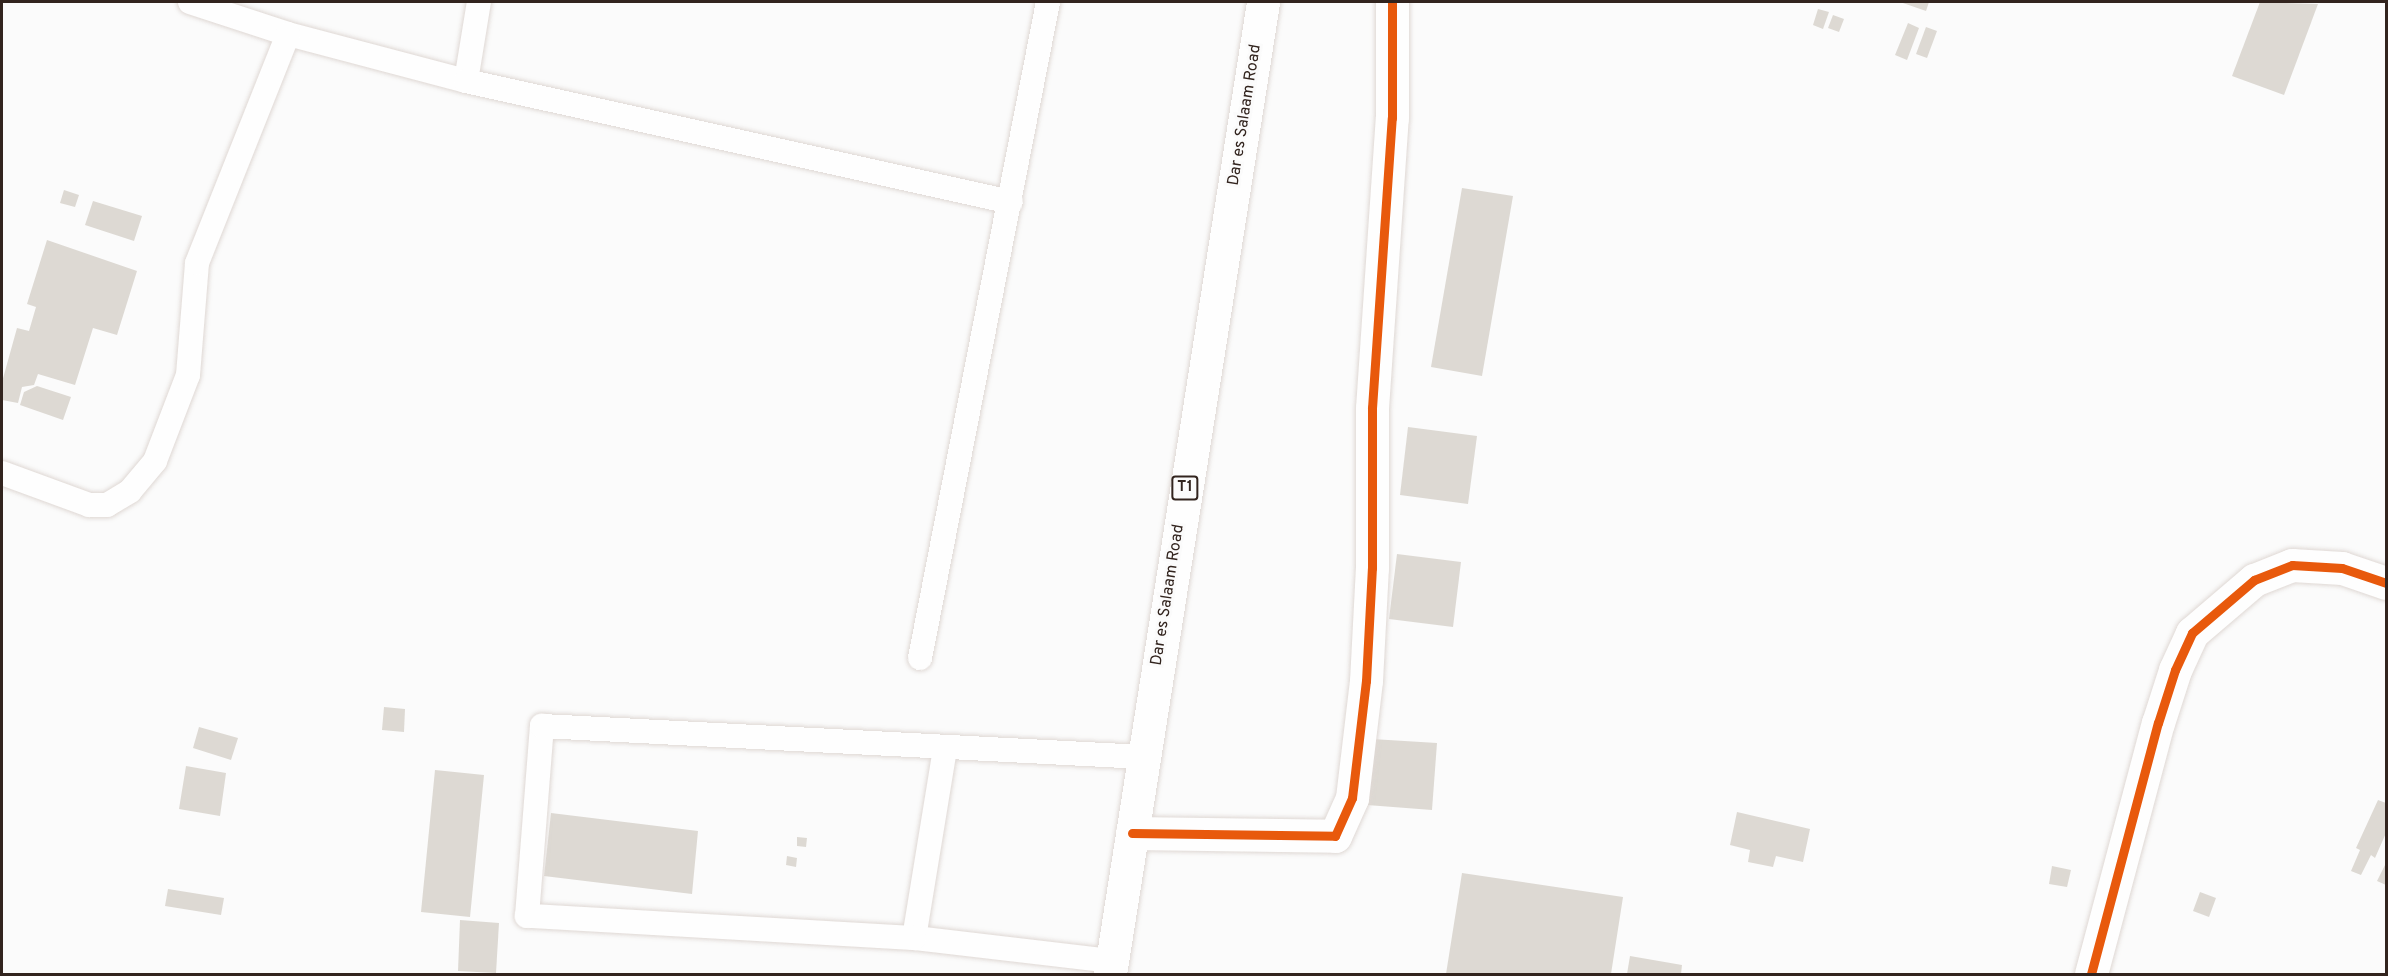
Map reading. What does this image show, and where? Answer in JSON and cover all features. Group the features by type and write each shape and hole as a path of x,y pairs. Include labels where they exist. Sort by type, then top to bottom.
{"main road":[{"name":"Dar es Salaam Road","path":"1111,968 1263,2"},
{"path":"1132,833 1335,836 1352,798 1367,670 1372,408 1392,118 1392,2"},
{"path":"2091,975 2158,723 2175,670 2192,633 2254,580 2292,565 2342,568 2386,583"}],"lane":[{"path":"190,2 288,34 466,81 1011,202"},
{"path":"466,81 479,2"},
{"path":"920,658 1011,202 1048,2"},
{"path":"2,472 89,505 107,505 130,492 155,461 188,375 197,263 288,34"},
{"path":"1111,968 914,938 527,916 542,726 1143,757"},
{"path":"914,938 945,748"}],"building":[{"path":"1900,2 1929,2 1926,11"},
{"path":"2260,2 2318,4 2284,95 2232,76"},
{"path":"1818,9 1829,12 1823,29 1813,25"},
{"path":"1833,15 1844,19 1839,32 1828,28"},
{"path":"1908,23 1919,28 1907,60 1895,55"},
{"path":"1926,27 1937,31 1927,58 1916,54"},
{"path":"1462,188 1513,196 1482,376 1431,367"},
{"path":"64,190 79,195 75,207 60,203"},
{"path":"93,201 142,216 134,241 85,225"},
{"path":"47,240 137,271 117,335 93,328 75,385 38,374 34,385 22,387 18,403 2,400 2,382 17,328 29,331 36,307 27,304"},
{"path":"37,386 71,397 63,420 20,405 24,392"},
{"path":"1408,427 1477,436 1468,504 1400,495"},
{"path":"1397,554 1461,562 1453,627 1389,619"},
{"path":"384,707 405,709 404,732 382,730"},
{"path":"199,727 238,738 231,760 193,748"},
{"path":"1372,739 1437,743 1432,810 1367,805"},
{"path":"186,766 226,773 220,816 179,809"},
{"path":"435,770 484,775 470,917 421,912"},
{"path":"2378,800 2386,803 2386,833 2375,858 2371,855 2361,875 2351,871 2360,850 2356,848"},
{"path":"1737,812 1810,829 1803,862 1776,856 1773,867 1748,862 1750,850 1730,845"},
{"path":"551,813 698,831 692,894 544,876"},
{"path":"797,837 807,838 806,847 797,846"},
{"path":"787,856 797,858 796,867 786,865"},
{"path":"2386,863 2386,885 2377,881"},
{"path":"2052,866 2071,870 2067,887 2049,884"},
{"path":"1462,873 1623,897 1611,974 1446,974"},
{"path":"168,889 224,898 221,915 165,906"},
{"path":"2200,892 2216,898 2209,917 2193,911"},
{"path":"460,920 499,923 496,973 458,971"},
{"path":"1630,956 1682,965 1681,974 1627,974"}],"cycle path":[{"path":"1132,833 1335,836 1352,798 1366,681 1372,568 1372,408 1392,118 1392,2"},
{"path":"2091,974 2158,723 2175,670 2192,633 2254,580 2292,565 2342,568 2386,583"}]}
